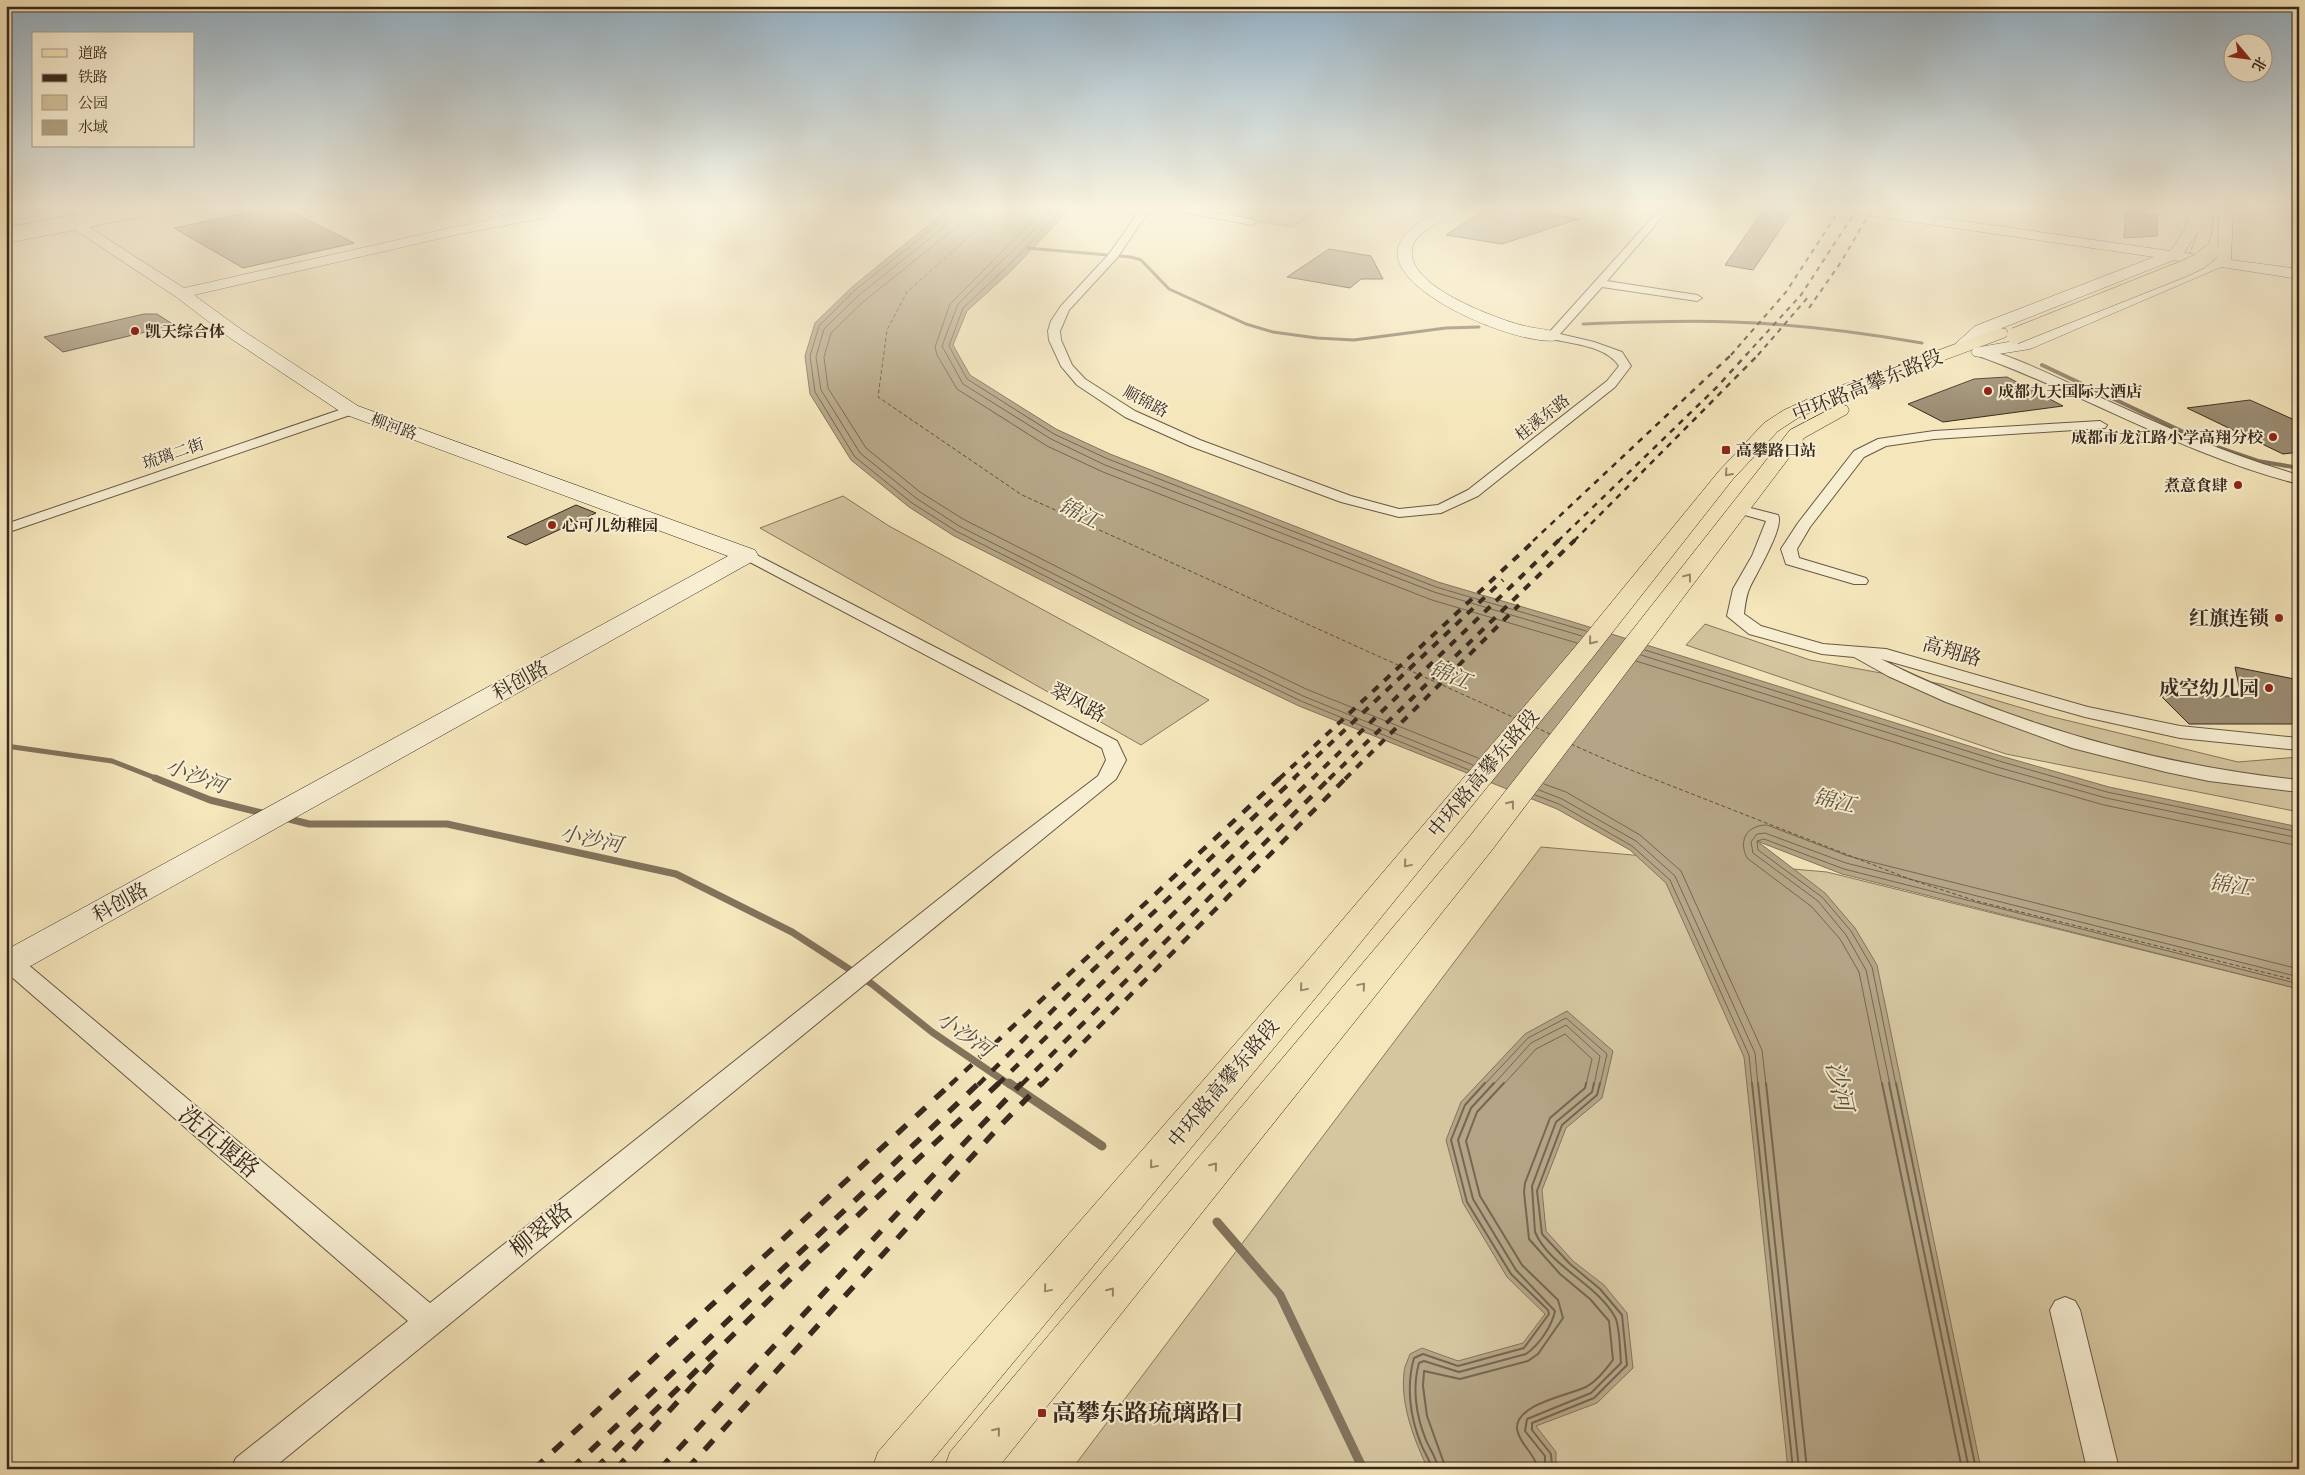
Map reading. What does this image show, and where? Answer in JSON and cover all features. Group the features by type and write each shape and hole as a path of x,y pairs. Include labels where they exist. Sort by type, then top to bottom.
{"main road":[{"name":"柳河路","path":"161,278 236,334 351,410 747,555"},
{"path":"181,293 249,278"},
{"path":"1415,278 1442,297 1469,311 1508,326 1552,336"},
{"path":"1971,349 1981,330 2113,278"},
{"name":"中环路高攀东路段","path":"967,1469 1481,842 1658,616 1797,434 1817,421 1857,401 1971,349 2159,278"},
{"path":"1971,349 2024,345 2170,278"},
{"name":"中环路高攀东路段","path":"895,1469 1439,826 1623,604 1726,475 1771,427 1791,414 1833,395 1971,349"},
{"name":"科创路","path":"8,964 747,555"}],"street":[{"name":"顺锦路","path":"1093,278 1065,308 1056,321 1054,331 1055,340 1067,366 1081,382 1130,414 1195,443 1346,499 1399,513"},
{"path":"1552,336 1605,278"},
{"path":"1600,283 1697,298"},
{"name":"桂溪东路","path":"1399,513 1441,509 1474,493 1611,384 1625,366 1618,355 1590,344 1552,336"},
{"path":"1971,349 2027,369 2192,444 2244,464 2298,479"},
{"name":"琉璃二街","path":"6,530 351,410"},
{"path":"1860,581 1792,561 1789,549 1804,526 1859,454 1883,442 1934,435 2100,426"},
{"name":"高翔路","path":"1740,509 1773,518 1773,524 1767,534 1760,556 1741,589 1735,616 1755,630 1812,646 1886,654 2085,712 2180,732 2299,744"},
{"name":"翠风路","path":"747,555 1110,744 1116,760 1106,779 836,994"},
{"path":"1858,652 1880,667 1982,710 2113,755 2241,781 2299,786"},
{"name":"洗瓦堰路","path":"8,964 429,1320"},
{"name":"柳翠路","path":"247,1469 429,1320 836,994"},
{"path":"2065,1310 2103,1469"}],"green space":[{"path":"843,496 889,526 1209,700 1141,745 760,528"},
{"path":"1705,624 1810,660 1941,684 2049,716 2238,762 2299,757 2299,812 2006,754 1686,645"},
{"path":"1541,847 1827,872 2299,989 2299,1469 1072,1469"}],"water":[{"path":"863,278 1003,278 967,311 953,345 970,375 1056,429 1110,454 1438,582 1570,621 2001,756 2109,787 2299,827 2299,989 1842,874 1757,841 1825,893 1855,928 1877,965 1981,1469 1788,1469 1744,1057 1666,883 1630,850 1557,809 1299,706 1132,626 954,536 909,507 851,460 810,394 805,356 815,323"},
{"path":"1567,1011 1613,1051 1602,1098 1566,1128 1542,1190 1546,1231 1573,1261 1604,1285 1627,1313 1633,1368 1597,1403 1536,1426 1556,1452 1556,1469 1428,1469 1418,1447 1406,1410 1403,1385 1404,1371 1410,1354 1422,1348 1458,1361 1523,1343 1545,1314 1507,1277 1463,1203 1446,1140 1461,1102 1525,1034"}],"building":[{"path":"1292,278 1383,279 1361,279 1350,288"},
{"name":"凯天综合体","path":"144,314 157,314 174,325 63,352 44,337"},
{"name":"成都九天国际大酒店","path":"2007,377 2063,406 1943,422 1908,404 1974,379"},
{"name":"成都市龙江路小学高翔分校","path":"2250,400 2299,422 2299,452 2283,454 2187,408"},
{"name":"心可儿幼稚园","path":"576,505 596,513 526,545 507,537"},
{"name":"成空幼儿园","path":"2235,667 2299,680 2299,724 2189,724 2161,696 2241,696"}],"waterway":[{"path":"1158,278 1169,289 1246,324 1273,332 1317,338 1354,340 1446,328 1479,327"},
{"path":"1583,324 1676,321 1756,323 1827,329 1922,343"},
{"path":"2042,365 2211,445 2258,461 2299,468"},
{"name":"小沙河","path":"6,746 112,761 158,779"},
{"name":"小沙河","path":"155,778 210,800 266,814"},
{"name":"小沙河","path":"285,818 309,824 447,824 676,874 792,932 872,984 932,1032 1010,1085"},
{"name":"小沙河","path":"1009,1083 1102,1146"},
{"path":"1217,1222 1280,1295 1363,1469"}],"ferry route":[{"path":"923,278 907,292 887,330 878,397 1022,495 1515,718"},
{"path":"1535,727 1552,735"},
{"path":"1571,744 1618,765 1912,880 1976,901 2299,981"}],"railway":[{"path":"1731,355 1786,292 1795,278"},
{"path":"1746,355 1801,295 1812,278"},
{"path":"1809,308 1830,278"},
{"path":"1758,355 1809,296"},
{"path":"1558,541 1717,387 1747,354"},
{"path":"1575,540 1759,354"},
{"path":"1533,541 1731,355"},
{"path":"1279,779 1535,540"},
{"path":"1312,779 1559,540"},
{"path":"1329,779 1575,540"},
{"path":"1293,779 1503,580"},
{"path":"1346,778 1519,605"},
{"path":"950,1085 1280,778"},
{"path":"978,1085 1092,971 1295,778"},
{"path":"997,1085 1313,778"},
{"path":"1021,1085 1330,778"},
{"path":"1041,1085 1346,778"},
{"path":"534,1469 952,1083"},
{"path":"571,1469 979,1083"},
{"path":"595,1469 807,1263 999,1083"},
{"path":"660,1469 919,1190 1022,1083"},
{"path":"687,1469 999,1127 1042,1083"},
{"path":"616,1469 715,1361"}],"place":[{"name":"凯天综合体","path":"135,331"},
{"name":"成都九天国际大酒店","path":"1988,391"},
{"name":"成都市龙江路小学高翔分校","path":"2273,437"},
{"name":"高攀路口站","path":"1726,450"},
{"name":"煮意食肆","path":"2238,485"},
{"name":"心可儿幼稚园","path":"552,525"},
{"name":"红旗连锁","path":"2279,618"},
{"name":"成空幼儿园","path":"2269,688"},
{"name":"高攀东路琉璃路口","path":"1042,1413"}],"water label":[{"name":"锦江","path":"1079,513"},
{"name":"锦江","path":"1450,675"},
{"name":"锦江","path":"1834,801"},
{"name":"锦江","path":"2230,885"},
{"name":"沙河","path":"1840,1086"}]}
